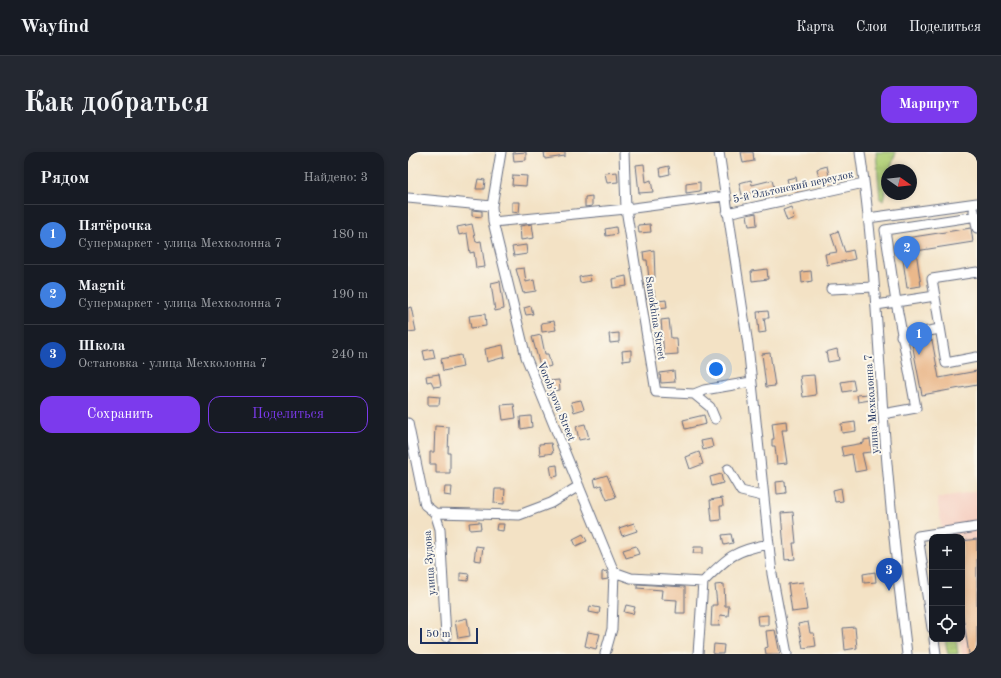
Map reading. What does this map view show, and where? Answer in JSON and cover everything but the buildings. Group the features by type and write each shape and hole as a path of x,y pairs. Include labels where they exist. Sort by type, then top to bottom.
{"street":[{"name":"Vorob'yova Street","path":"501,152 492,206 493,222 526,357 614,572 612,629 605,654"},
{"name":"Samokhina Street","path":"624,152 626,209 656,392 694,394 704,390 751,382"},
{"path":"719,152 748,345 762,496 772,574 787,654"},
{"name":"улица Мехколонна 7","path":"860,152 876,305 883,414 900,604 907,654"},
{"name":"5-й Эльтонский переулок","path":"727,212 864,183"},
{"path":"493,222 626,209 725,196"},
{"path":"408,198 492,206"},
{"path":"868,218 975,204 977,228"},
{"path":"883,414 916,408 901,336 885,230 976,216"},
{"path":"977,272 932,279 946,363 977,357"},
{"path":"831,289 874,287"},
{"path":"876,305 935,296"},
{"path":"901,336 940,329"},
{"path":"694,394 710,407 715,419"},
{"name":"улица Зудова","path":"408,423 425,505 435,513 440,529 446,637"},
{"path":"728,469 741,491 762,496"},
{"path":"435,513 519,515 551,503 579,486"},
{"path":"929,608 918,536 977,527"},
{"path":"698,654 703,582 726,559 743,549 769,544"},
{"path":"614,572 631,578 703,582"},
{"path":"934,642 936,654"}],"shaded area":[{"path":"977,491 977,654 962,654 960,642 965,642 965,534 943,534 937,498"}],"green space":[{"path":"876,152 896,152 892,164 881,164 880,199"},
{"path":"946,642 956,642 958,654 948,654"}],"place":[{"name":"Magnit","path":"907,269"},
{"name":"Пятёрочка","path":"919,355"},
{"name":"Школа","path":"889,591"}]}
